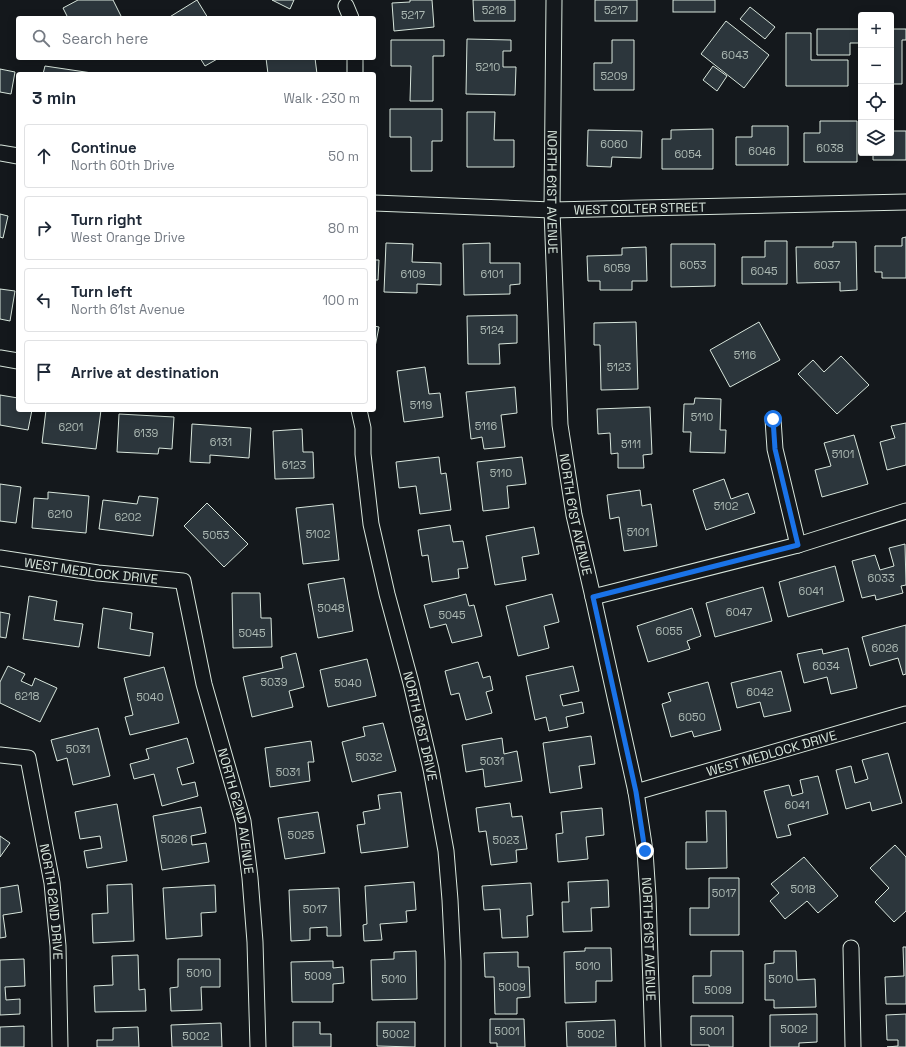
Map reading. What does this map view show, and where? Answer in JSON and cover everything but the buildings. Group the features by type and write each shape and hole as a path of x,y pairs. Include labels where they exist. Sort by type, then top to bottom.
{"street":[{"name":"NORTH 61ST AVENUE","path":"554,0 552,210 560,425 574,515 636,792 645,851 653,1047"},
{"path":"354,60 355,72"},
{"path":"0,153 16,156"},
{"name":"WEST COLTER STREET","path":"376,203 552,210 906,202"},
{"path":"0,358 16,361"},
{"name":"NORTH 61ST DRIVE","path":"359,412 363,428 363,454 371,524 387,594 432,769 446,851 453,961 453,1047"},
{"path":"773,419 775,449 798,545"},
{"path":"593,597 798,545 906,511"},
{"name":"WEST MEDLOCK DRIVE","path":"0,558 98,573 183,580"},
{"name":"NORTH 62ND AVENUE","path":"183,580 204,684 243,821 250,878 255,942 258,1047"},
{"name":"WEST MEDLOCK DRIVE","path":"636,792 906,714"},
{"name":"NORTH 62ND DRIVE","path":"0,755 28,758 52,883 58,946 60,1047"},
{"path":"851,948 853,1047"}],"route":[{"path":"645,851 636,792 593,597 798,545 775,449 773,419"}]}
